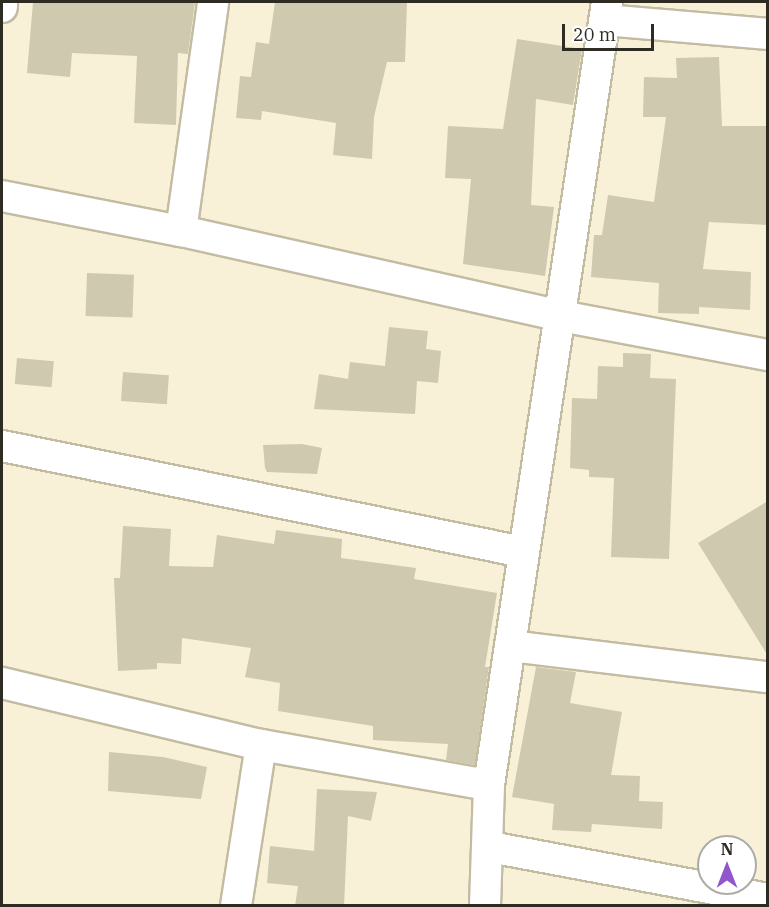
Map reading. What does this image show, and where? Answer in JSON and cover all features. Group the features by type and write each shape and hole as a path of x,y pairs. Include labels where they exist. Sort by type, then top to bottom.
{"street":[{"path":"2,2 2,7"},
{"path":"181,231 213,2"},
{"path":"485,906 490,847 489,785 606,11 768,34"},
{"path":"2,196 181,231 561,316 768,355"},
{"path":"2,446 523,552"},
{"path":"510,646 768,676"},
{"path":"2,683 261,745 489,785"},
{"path":"236,906 261,745"},
{"path":"490,847 768,899"}],"building":[{"path":"33,2 195,2 188,54 178,53 176,125 134,123 137,56 72,53 70,77 27,73"},
{"path":"275,2 407,2 405,62 387,62 374,117 372,159 333,155 336,123 262,111 261,120 236,118 240,76 251,77 256,42 269,44"},
{"path":"517,39 582,49 573,105 536,99 531,205 554,207 545,276 463,264 471,179 445,178 448,126 503,129"},
{"path":"719,57 722,126 768,126 768,225 709,222 703,269 751,272 750,310 699,307 699,314 658,313 659,283 591,277 594,235 602,235 608,195 654,202 666,117 643,117 644,77 677,78 676,58"},
{"path":"87,273 134,275 132,318 85,316"},
{"path":"389,327 428,331 426,349 441,351 438,383 417,381 415,414 314,409 319,374 348,379 350,362 385,366"},
{"path":"623,353 651,354 650,378 676,379 669,559 611,557 614,478 589,477 589,470 570,468 572,398 597,399 598,366 623,367"},
{"path":"17,358 54,361 52,387 15,384"},
{"path":"123,372 169,375 167,404 121,401"},
{"path":"302,444 322,448 317,474 267,472 263,445"},
{"path":"768,501 768,656 698,543"},
{"path":"123,526 171,529 169,566 213,567 217,535 274,544 276,530 342,539 341,558 416,568 414,579 497,593 485,667 489,667 475,765 446,760 448,744 373,740 373,726 278,711 280,683 245,677 251,648 182,638 181,664 157,663 157,669 118,671 114,578 120,578"},
{"path":"536,667 576,672 570,703 622,712 611,775 640,776 639,801 663,802 662,829 592,824 591,832 552,830 554,804 512,797"},
{"path":"109,752 163,757 207,767 201,799 108,791"},
{"path":"317,789 377,792 371,821 348,816 344,906 295,906 298,886 267,883 270,846 314,851"}]}
